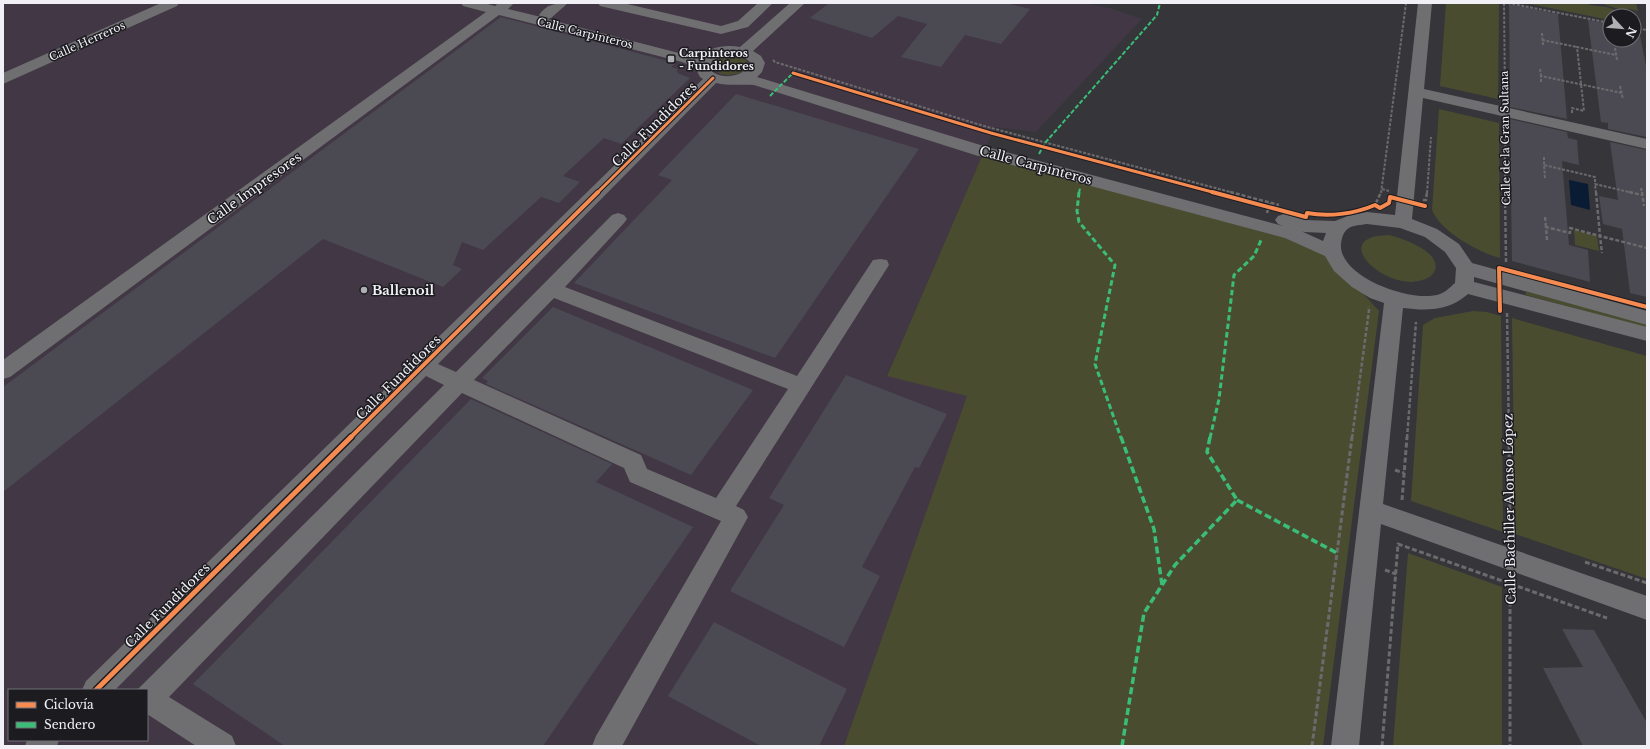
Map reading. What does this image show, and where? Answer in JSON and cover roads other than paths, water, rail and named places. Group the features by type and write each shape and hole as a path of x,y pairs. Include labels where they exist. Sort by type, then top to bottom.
{"street":[{"name":"Calle Herreros","path":"3,79 172,3"},
{"name":"Calle Carpinteros","path":"468,3 503,5 546,15 712,62 726,81 740,79 756,81 981,150 1291,234 1332,252"},
{"path":"546,15 561,3"},
{"path":"606,3 721,30 744,24 766,3"},
{"path":"712,62 743,52 798,3"},
{"path":"1403,222 1425,3"},
{"name":"Calle Carpinteros","path":"503,5 687,59 712,62"},
{"name":"Calle Impresores","path":"3,371 503,5"},
{"path":"712,62 720,40 721,30"},
{"path":"740,79 752,74 757,67 756,59 743,52"},
{"name":"Calle Fundidores","path":"97,689 424,366 712,62"},
{"name":"Calle Carpinteros","path":"757,67 786,80 963,134 1304,226 1339,227"},
{"path":"1416,92 1647,144"},
{"path":"1367,218 1403,222 1431,233 1452,248 1465,277 1448,300 1424,304 1394,299 1376,293 1346,273 1332,252 1331,240 1339,227 1349,222 1367,218"},
{"path":"222,746 148,698 551,289 618,219"},
{"path":"720,510 880,265"},
{"path":"1465,277 1512,284 1647,318"},
{"path":"1512,284 1647,334"},
{"path":"551,289 801,386"},
{"path":"1345,746 1394,299"},
{"path":"424,366 632,462 638,475 736,518 606,746"},
{"path":"1371,510 1428,543 1512,545 1647,608"}],"water":[{"path":"1569,180 1588,184 1590,210 1571,205"}],"place":[{"name":"Carpinteros - Fundidores","path":"671,59"},
{"name":"Ballenoil","path":"364,290"}]}
